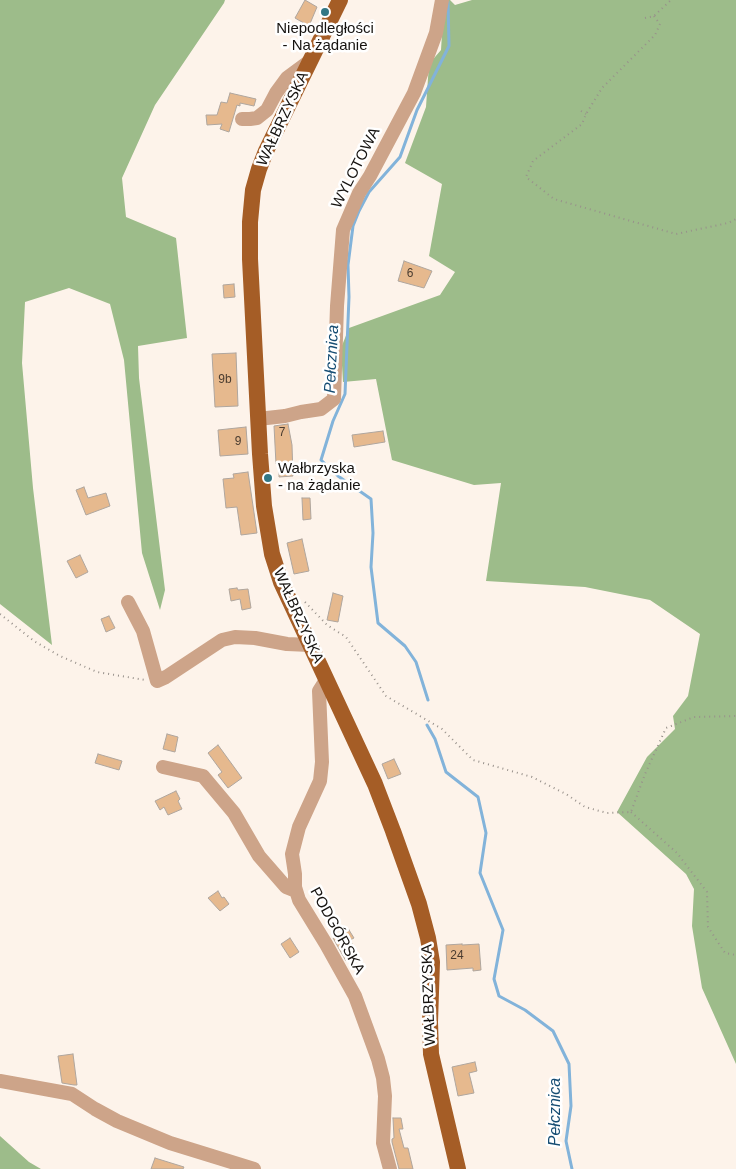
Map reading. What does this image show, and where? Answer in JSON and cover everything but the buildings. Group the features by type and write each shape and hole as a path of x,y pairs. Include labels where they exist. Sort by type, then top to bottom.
{"main road":[{"name":"WAŁBRZYSKA","path":"340,0 266,151 253,190 250,222 250,259 264,506 272,554 281,582 375,784 397,839 419,904 432,962 431,1054 458,1169"}],"street":[{"name":"WYLOTOWA","path":"258,419 322,409 334,399 337,306 343,230 360,193 414,93 436,33 442,0"},
{"path":"242,118 257,118 267,110 287,78 310,61"},
{"path":"128,602 143,631 157,681 166,678 222,640 235,637 255,638 287,644 310,645"},
{"name":"PODGÓRSKA","path":"326,680 319,691 322,762 320,781 299,826 292,854 296,891 298,900 356,996 375,1050 383,1078 385,1096 383,1143 390,1169"},
{"path":"163,767 203,776 234,813 259,856 286,887 296,891"},
{"path":"0,1081 72,1094 110,1117 170,1143 254,1169"}],"path":[{"path":"645,18 654,16 671,0"},
{"path":"654,16 660,24 655,35 602,88 582,124 533,161 526,177 554,199 676,234 728,223 736,219"},
{"path":"581,111 586,114"},
{"path":"301,597 327,625 346,637 386,696 442,729 473,760 532,777 566,794 585,807 607,813 631,812 677,853 707,892 708,928 725,953 736,955"},
{"path":"0,614 34,641 60,656 97,672 139,680 157,681"},
{"path":"631,812 645,774 666,728 694,717 736,716"}],"green space":[{"path":"0,0 225,0 155,105 122,178 126,217 176,238 187,338 138,346 139,378 165,590 160,610 142,553 124,360 110,304 69,288 25,302 22,363 33,488 52,645 0,604"},
{"path":"440,0 450,0 455,5 472,0 736,0 736,1064 702,988 692,926 694,889 686,874 617,812 647,757 675,729 673,716 688,696 700,634 650,600 585,587 486,581 501,483 474,485 392,460 376,379 343,382 341,348 349,328 440,295 455,272 429,256 442,184 405,163 426,107 429,64 441,50 443,18"},
{"path":"0,1136 29,1162 41,1169 0,1169"}],"waterway":[{"name":"Pełcznica","path":"428,700 416,662 405,646 378,623 371,567 373,533 371,499 338,476 321,460 333,421 345,394 349,297 348,265 353,226 369,192 400,157 417,110 449,46 448,2"},
{"name":"Pełcznica","path":"427,725 435,739 446,772 478,797 486,833 480,873 503,930 494,979 499,996 525,1010 553,1031 569,1064 571,1106 566,1141 572,1169"}],"place":[{"name":"Niepodległości - Na żądanie","path":"325,12"},
{"name":"Wałbrzyska - na żądanie","path":"268,478"}]}
